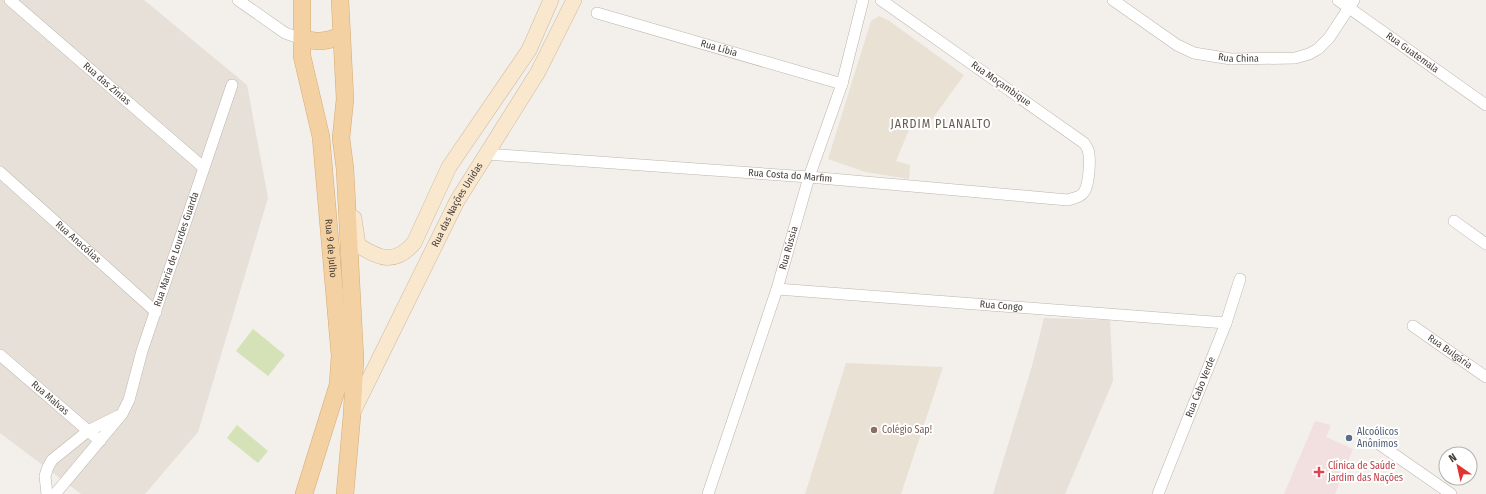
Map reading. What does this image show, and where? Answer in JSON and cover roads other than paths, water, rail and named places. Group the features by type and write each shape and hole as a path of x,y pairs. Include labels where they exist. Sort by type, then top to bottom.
{"main road":[{"name":"Rua 9 de Julho","path":"302,0 302,56 321,137 340,356 338,385 304,494"},
{"name":"Rua 9 de Julho","path":"340,0 345,99 341,138 345,169 355,359 345,494"},
{"name":"Rua das Nações Unidas","path":"345,169 358,245 372,254 382,258 390,258 406,252 414,243 450,167 529,50 550,0"},
{"name":"Rua das Nações Unidas","path":"352,415 457,201 538,72 574,0"},
{"path":"302,39 322,42 342,35"},
{"path":"315,494 316,483 340,406 338,385"}],"street":[{"name":"Rua das Zínias","path":"10,0 203,167"},
{"path":"238,0 285,33 302,39"},
{"name":"Rua Rússia","path":"708,494 777,289 809,177 842,84 863,0"},
{"name":"Rua Moçambique","path":"881,0 1084,143 1089,154 1087,186"},
{"name":"Rua China","path":"1113,0 1177,45 1194,53 1231,59 1295,58 1309,54 1318,49 1329,38 1351,4"},
{"name":"Rua Guatemala","path":"1338,0 1351,4 1486,105"},
{"name":"Rua Líbia","path":"597,13 842,84"},
{"name":"Rua Maria de Lourdes Guarda","path":"122,414 88,431 60,454 48,467 46,476 56,493 122,414 129,400 142,351 232,85"},
{"name":"Rua Costa do Marfim","path":"486,154 809,177 1068,200 1078,197 1084,193 1087,186"},
{"name":"Rua Anacólias","path":"0,172 156,312"},
{"path":"1454,221 1486,244"},
{"name":"Rua Cabo Verde","path":"1158,494 1226,323 1240,279"},
{"name":"Rua Congo","path":"777,289 1226,323"},
{"name":"Rua Bulgária","path":"1413,326 1486,377"},
{"name":"Rua Malvas","path":"0,355 100,442"},
{"path":"1372,439 1451,494"}],"place":[{"name":"Colégio Sap!","path":"874,430"},
{"name":"Alcoólicos Anônimos","path":"1349,438"},
{"name":"Clínica de Saúde Jardim das Nações","path":"1319,472"}],"district":[{"name":"JARDIM PLANALTO","path":"941,124"}]}
